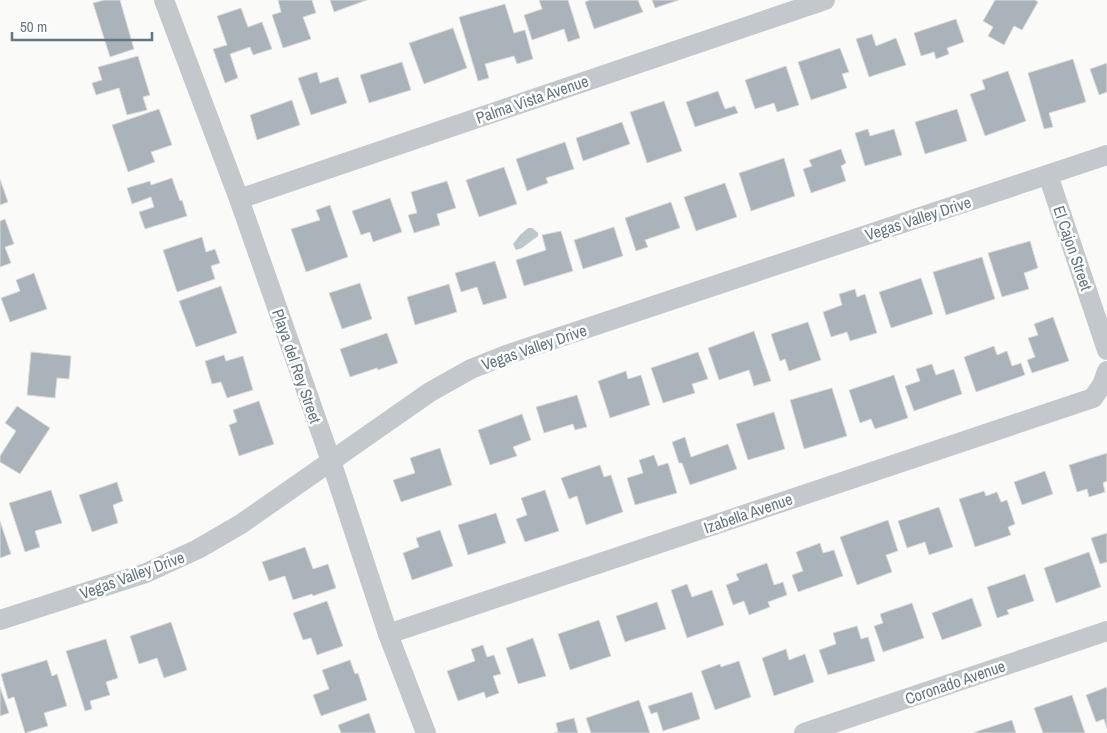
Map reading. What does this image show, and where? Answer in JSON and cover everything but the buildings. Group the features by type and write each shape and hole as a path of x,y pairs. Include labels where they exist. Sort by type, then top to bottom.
{"street":[{"name":"Playa del Rey Street","path":"164,0 239,199 331,461 388,634 426,733"},
{"name":"Palma Vista Avenue","path":"239,199 825,0"},
{"name":"Vegas Valley Drive","path":"0,620 146,573 198,549 241,524 430,392 471,369 506,355 1107,155"},
{"name":"El Cajon Street","path":"1048,175 1107,350"},
{"name":"Izabella Avenue","path":"388,634 1093,398 1104,378"},
{"name":"Coronado Avenue","path":"804,733 1107,631"}],"shaded area":[{"path":"528,228 532,228 538,233 538,236 522,248 516,250 513,244"}]}
